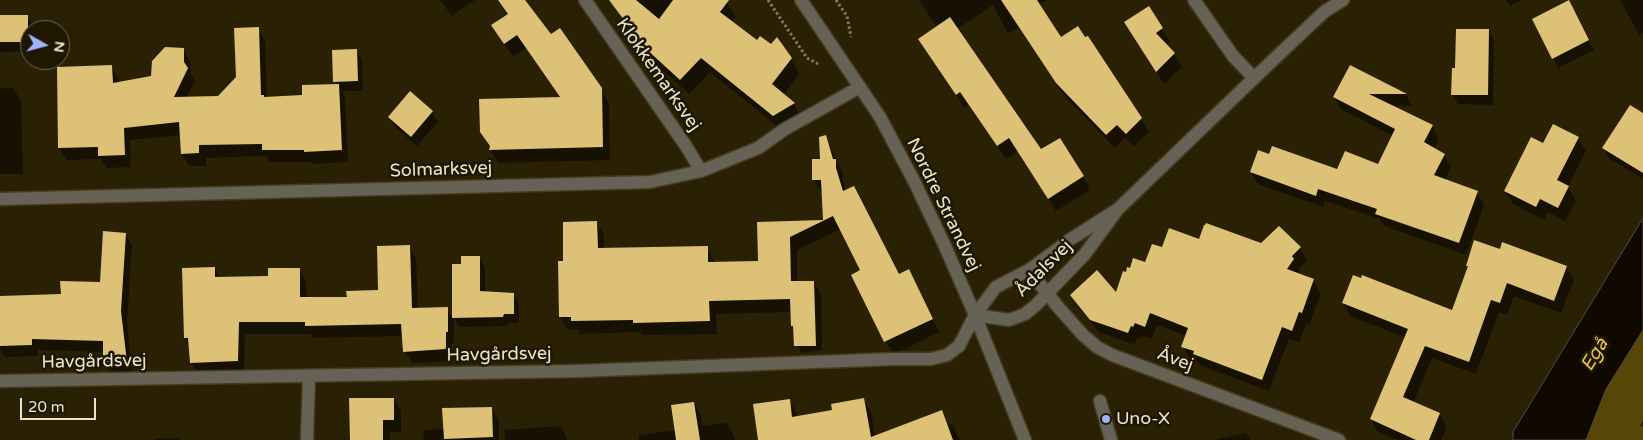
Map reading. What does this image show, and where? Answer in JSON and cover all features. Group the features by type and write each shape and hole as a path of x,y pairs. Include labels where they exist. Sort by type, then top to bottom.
{"street":[{"name":"Klokkemarksvej","path":"585,0 686,146 701,171"},
{"name":"Nordre Strandvej","path":"801,0 880,117 914,181 975,315 1025,440"},
{"path":"1194,0 1233,56 1254,78"},
{"name":"Ådalsvej","path":"1118,209 1071,239 1029,270 996,287 975,315 1009,320 1024,314 1048,293 1085,254 1118,209 1324,12 1343,0"},
{"name":"Solmarksvej","path":"0,199 650,182 701,171 758,148 785,129 860,87"},
{"name":"Åvej","path":"1029,270 1083,335 1097,347 1112,355 1339,440"},
{"name":"Havgårdsvej","path":"0,382 588,371 931,359 946,355 959,346 975,315"},
{"path":"307,440 309,376"},
{"path":"1100,401 1111,440"}],"shaded area":[{"path":"1643,330 1643,421 1640,426 1643,427 1643,440 1586,440 1606,389"}],"water":[{"name":"Egå","path":"1643,218 1643,330 1606,389 1586,440 1513,440 1513,432"}],"building":[{"path":"498,0 525,0 551,34 560,28 602,88 603,147 489,150 490,146 480,132 479,99 560,97 517,35 504,44 491,25 508,14"},
{"path":"609,0 636,0 659,19 673,0 729,0 720,12 757,40 760,36 771,44 777,37 792,58 772,84 795,103 773,116 701,58 680,80 645,48"},
{"path":"1001,0 1037,0 1061,37 1078,26 1085,37 1088,36 1142,118 1126,134 1117,125 1106,135 1056,83"},
{"path":"1569,0 1589,40 1552,59 1532,19"},
{"path":"1149,6 1163,28 1156,33 1175,53 1156,72 1124,22"},
{"path":"0,15 28,15 28,20 20,20 20,42 0,42"},
{"path":"950,17 1041,149 1060,138 1084,176 1048,199 1009,138 997,146 960,92 956,95 918,39"},
{"path":"259,27 261,95 264,95 264,97 302,95 302,85 339,84 342,150 304,152 304,150 262,150 262,144 199,145 199,153 181,154 179,122 124,128 125,155 98,156 98,147 58,148 57,70 70,70 70,67 112,65 113,83 151,76 152,61 165,47 184,48 184,62 188,68 174,97 218,96 236,77 234,28"},
{"path":"1456,29 1489,29 1488,95 1451,95 1452,68 1455,68"},
{"path":"357,49 358,81 333,82 332,50"},
{"path":"1350,65 1407,94 1369,94 1433,125 1424,142 1445,154 1434,175 1478,191 1459,243 1375,214 1377,209 1318,189 1316,196 1250,172 1258,150 1269,154 1272,146 1337,169 1345,151 1378,164 1395,129 1333,97"},
{"path":"410,91 433,111 411,137 388,117"},
{"path":"1630,105 1643,113 1643,173 1602,148"},
{"path":"1553,124 1579,137 1557,180 1569,186 1558,208 1540,199 1536,207 1504,191 1531,137 1543,143"},
{"path":"826,135 833,159 836,159 836,168 843,191 854,186 899,274 909,269 933,319 884,342 851,275 860,270 833,216 790,237 791,281 814,281 816,346 794,346 790,299 709,301 710,321 633,323 633,320 571,321 571,317 559,317 558,261 563,261 563,222 597,221 598,248 708,246 708,262 758,261 757,222 823,220 821,180 812,180 812,159 820,159 819,137"},
{"path":"1206,223 1261,243 1279,226 1301,247 1292,256 1294,259 1287,269 1314,279 1302,313 1299,312 1292,331 1282,327 1262,380 1193,354 1194,351 1181,347 1188,328 1150,313 1145,327 1135,323 1133,327 1131,326 1128,333 1090,320 1070,295 1097,270 1116,292 1123,271 1126,272 1127,267 1130,268 1133,258 1145,262 1152,244 1162,247 1169,228 1199,239"},
{"path":"103,231 126,233 121,311 127,362 103,362 103,341 32,339 32,345 0,346 0,296 61,294 60,281 100,282"},
{"path":"1474,240 1500,249 1502,242 1567,266 1554,301 1507,283 1500,303 1491,300 1469,362 1425,346 1403,397 1440,413 1429,440 1416,440 1370,419 1408,329 1342,303 1353,275 1361,278 1362,275 1452,310 1468,266 1466,266"},
{"path":"410,245 412,308 448,307 446,349 403,352 401,324 305,326 305,322 239,322 238,361 190,363 188,338 184,338 182,268 215,267 215,277 268,276 268,268 300,268 300,297 347,297 346,291 378,290 377,246"},
{"path":"461,256 480,256 480,291 514,293 514,314 504,314 503,317 452,318 452,264 461,264"},
{"path":"349,398 394,398 394,420 383,420 383,440 350,440"},
{"path":"864,398 871,437 942,410 953,440 758,440 753,404 790,399 792,417 832,410 831,404"},
{"path":"694,402 700,440 676,440 671,405"},
{"path":"492,407 493,437 444,439 442,408"}],"place":[{"name":"Uno-X","path":"1106,419"}]}
